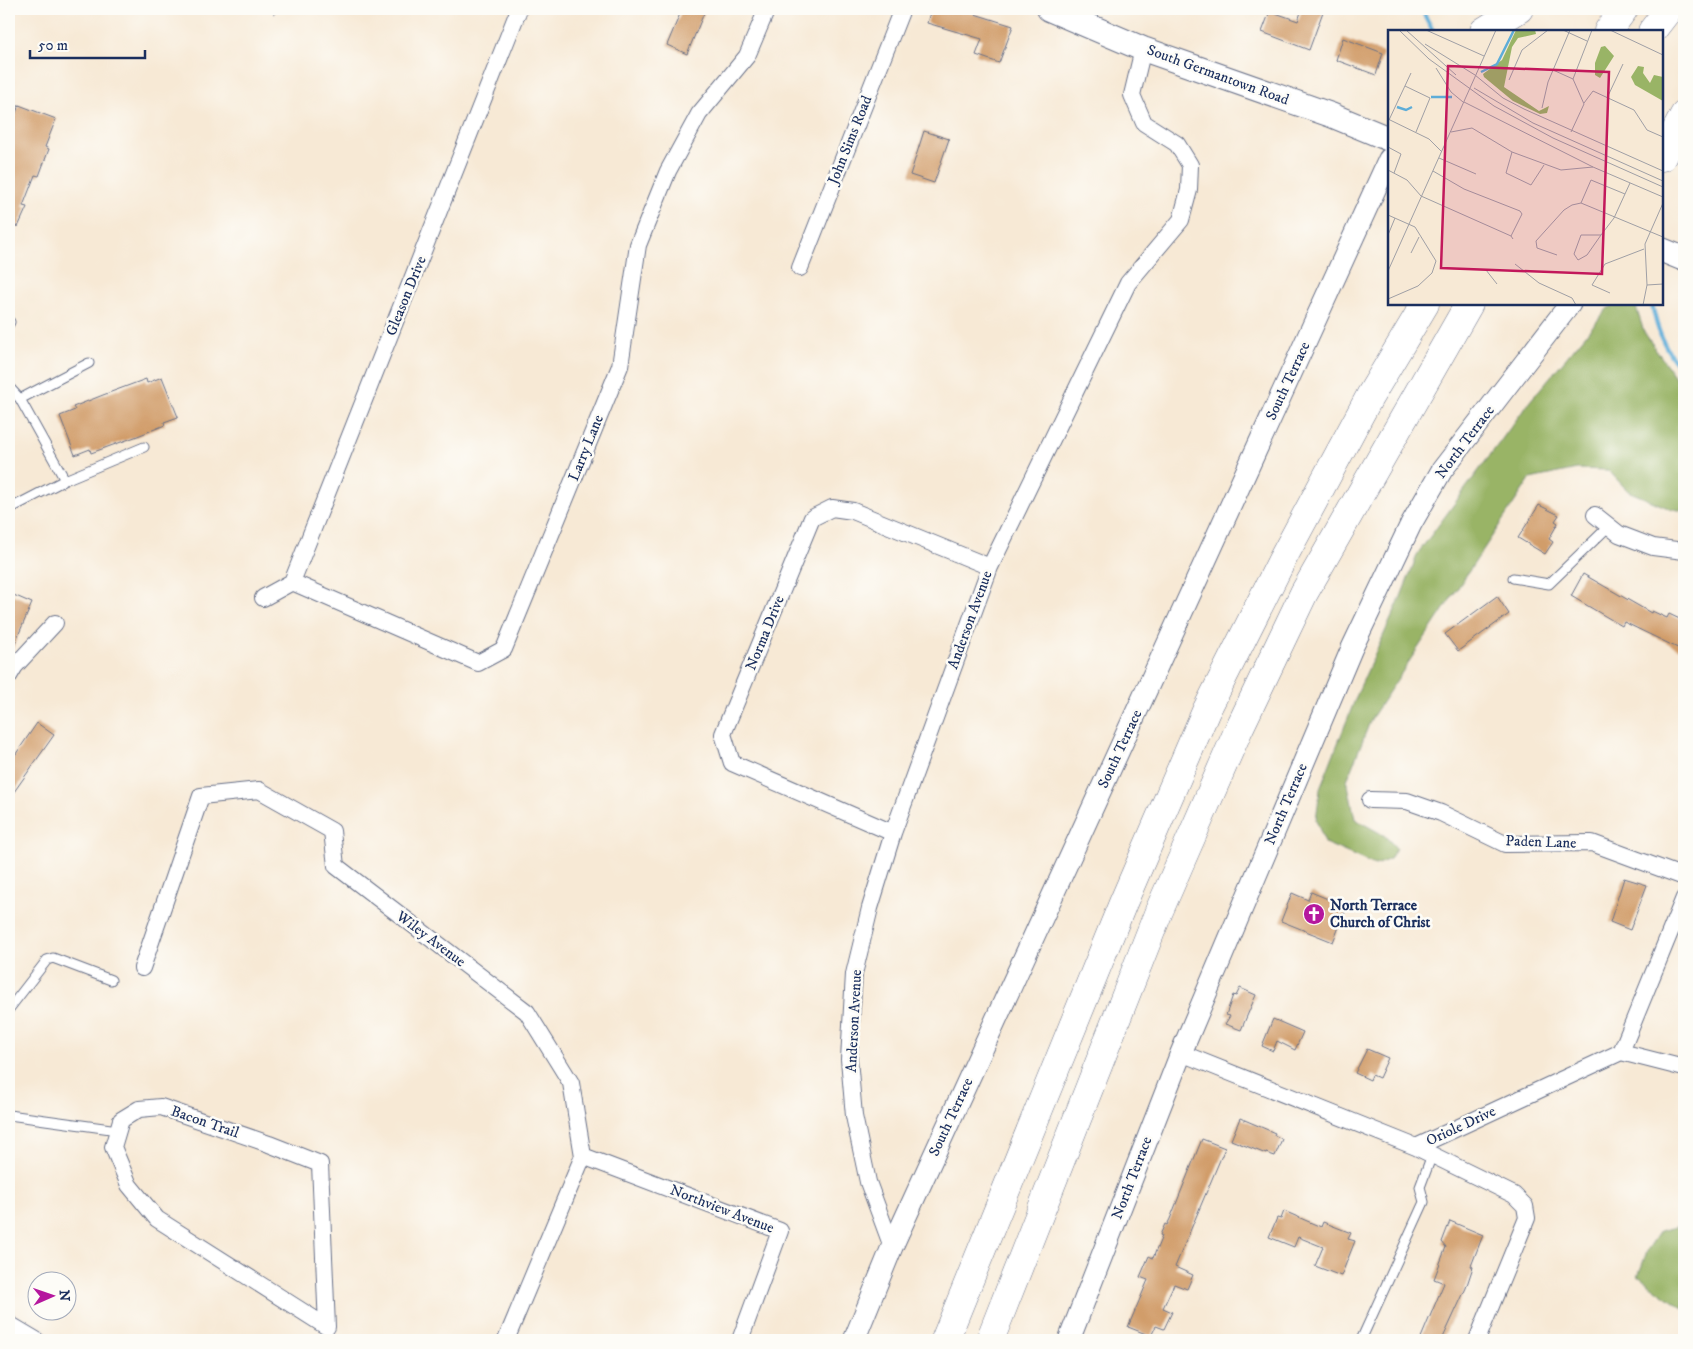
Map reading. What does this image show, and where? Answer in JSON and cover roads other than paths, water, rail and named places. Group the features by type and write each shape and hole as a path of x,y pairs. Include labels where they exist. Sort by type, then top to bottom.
{"highway":[{"path":"1486,30 1519,9"},
{"path":"1609,30 1624,9"},
{"path":"1653,30 1670,9"},
{"path":"1663,155 1684,114"},
{"path":"945,1340 1122,903 1206,711 1296,534 1370,396 1424,305"},
{"path":"990,1340 1159,911 1238,731 1304,593 1468,305"}],"main road":[{"name":"South Germantown Road","path":"1049,9 1143,49 1331,115 1388,139"},
{"path":"1663,250 1684,259"}],"street":[{"name":"Gleason Drive","path":"292,582 519,9"},
{"name":"Larry Lane","path":"292,582 478,663 504,649 620,366 638,245 668,171 700,114 747,56 767,9"},
{"name":"John Sims Road","path":"800,268 900,10"},
{"name":"Anderson Avenue","path":"892,1247 868,1182 854,1116 849,1059 854,974 870,908 893,833 990,566 1128,283 1181,220 1188,190 1190,165 1178,144 1144,123 1132,95 1143,49"},
{"name":"South Terrace","path":"854,1340 892,1247 1388,162"},
{"name":"North Terrace","path":"1069,1340 1181,1053 1352,648 1410,524 1442,470 1569,305"},
{"name":"Norma Drive","path":"893,833 732,763 724,734 812,518 832,508 853,511 990,566"},
{"path":"1594,515 1619,534 1653,547 1684,551"},
{"path":"263,598 292,582"},
{"path":"11,669 55,623"},
{"name":"Wiley Avenue","path":"142,968 201,796 259,790 332,831 336,866 527,1012 571,1083 583,1156"},
{"name":"Paden Lane","path":"1370,800 1407,801 1441,813 1506,844 1592,843 1684,877"},
{"path":"1684,898 1621,1052 1684,1068"},
{"name":"Oriole Drive","path":"1181,1053 1416,1146 1621,1052"},
{"name":"Bacon Trail","path":"161,1107 320,1164 331,1334 156,1219 129,1185 113,1147 121,1120 139,1109 161,1107"},
{"path":"1416,1146 1514,1195 1525,1206 1527,1218 1477,1340"},
{"path":"506,1340 583,1156"},
{"name":"Northview Avenue","path":"583,1156 780,1231 740,1340"},
{"path":"9,1324 36,1340"}],"lane":[{"path":"20,399 89,363"},
{"path":"9,387 20,399 65,480"},
{"path":"9,509 65,480 144,447"},
{"path":"1513,578 1550,584 1608,527"},
{"path":"9,1009 47,960 53,958 111,980"},
{"path":"9,1115 118,1130"},
{"path":"1362,1340 1424,1202 1420,1187 1432,1155"}],"waterway":[{"path":"1424,9 1423,12 1432,30"},
{"path":"1652,305 1656,323 1663,340 1684,372"}],"place":[{"name":"North Terrace Church of Christ","path":"1314,914"}]}
